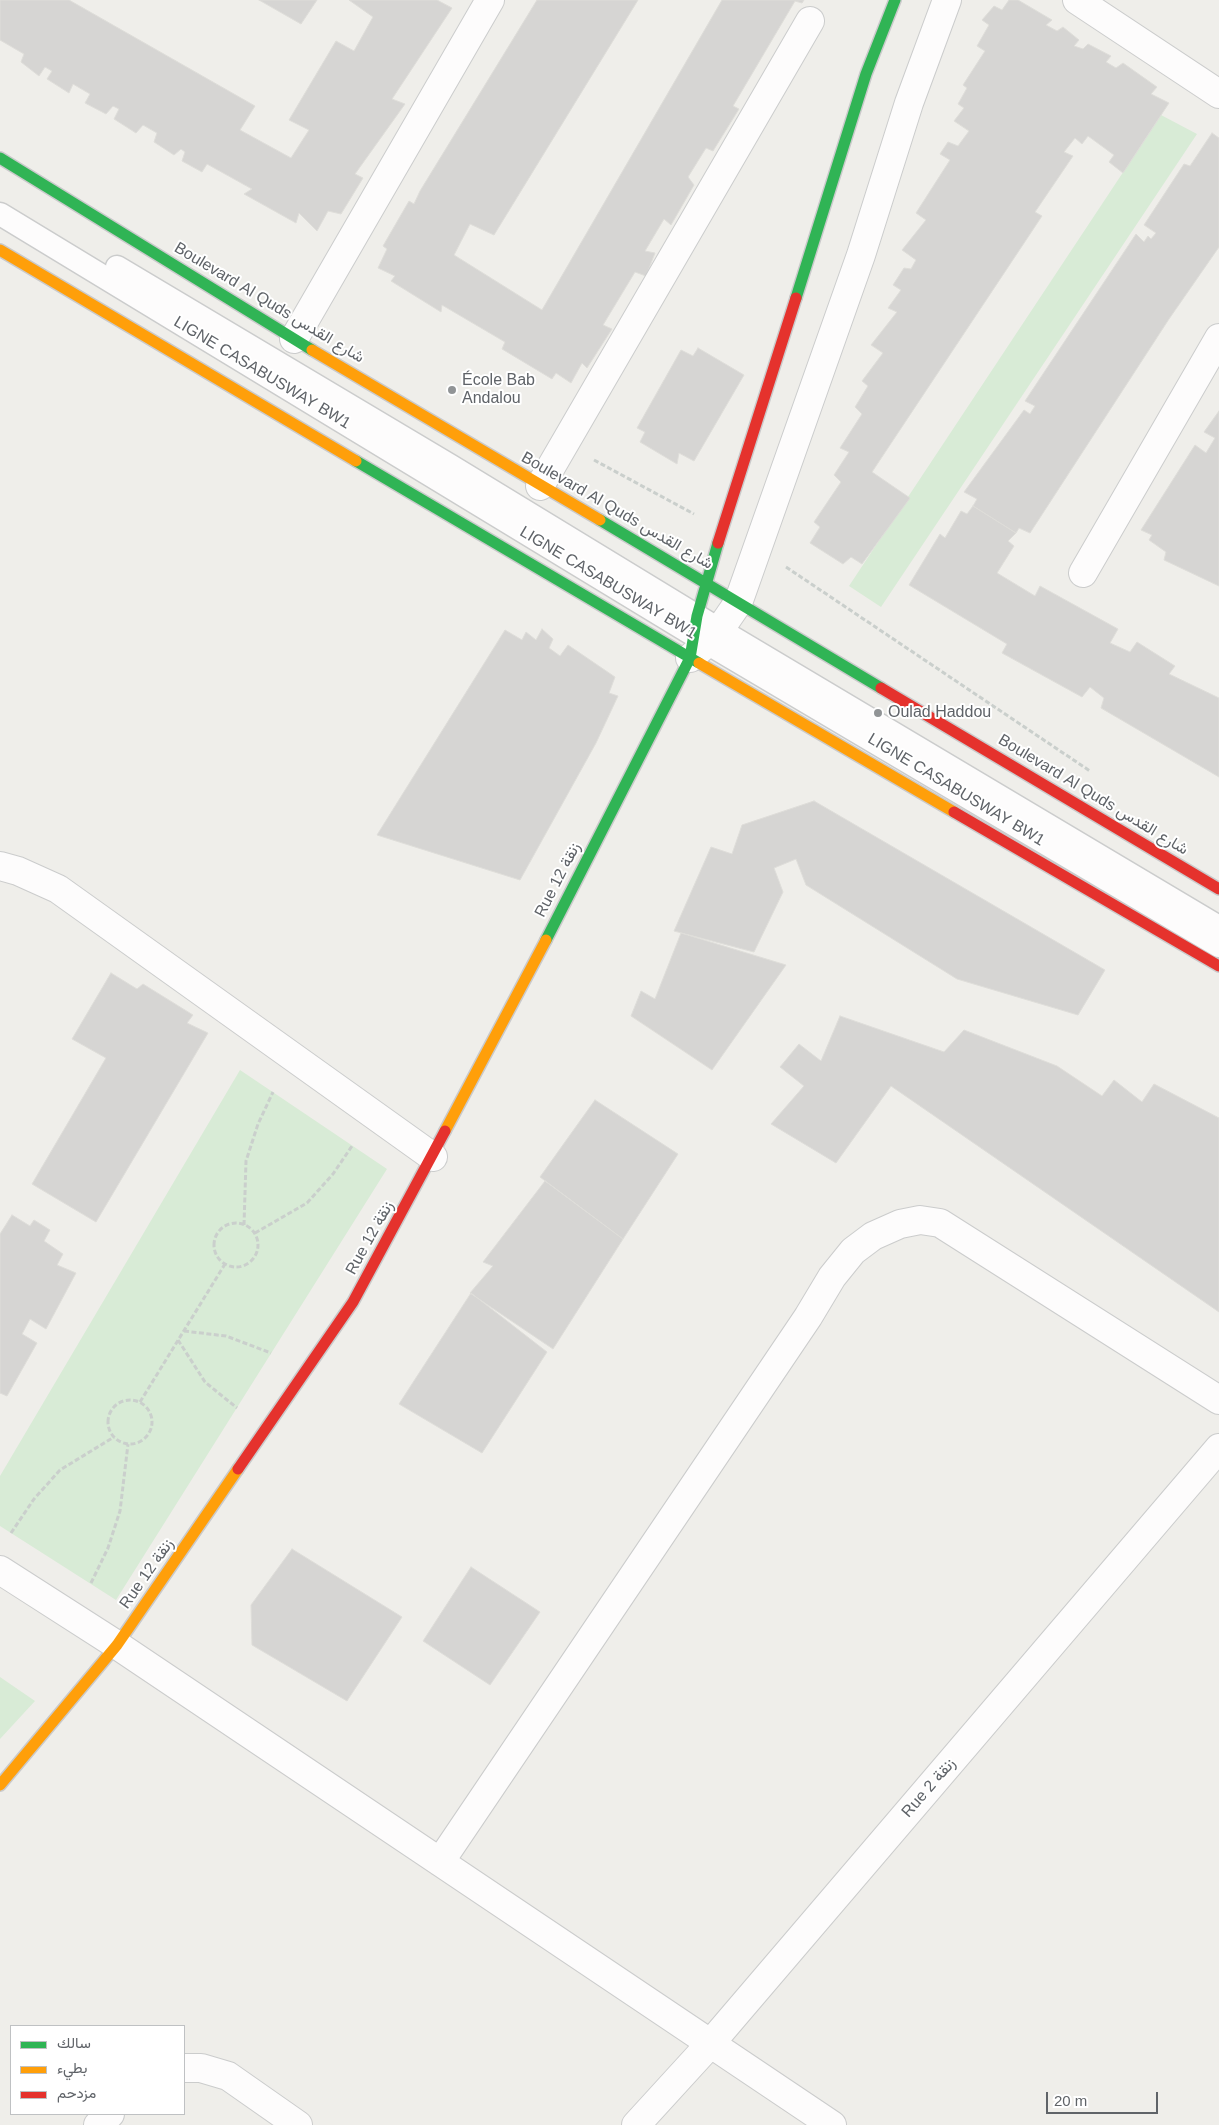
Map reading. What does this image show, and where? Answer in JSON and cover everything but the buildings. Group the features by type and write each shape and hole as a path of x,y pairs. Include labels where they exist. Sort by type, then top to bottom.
{"main road":[{"name":"Rue 12 زنقة","path":"0,1785 117,1645 353,1302 510,1012 702,636 706,582 722,529 866,74 895,0"},
{"name":"Boulevard Al Quds شارع القدس","path":"0,158 294,339 1219,888"},
{"path":"0,250 702,636 1219,966"}],"street":[{"path":"294,339 490,0"},
{"path":"702,636 738,603 861,255 909,103 947,0"},
{"path":"1077,0 1219,94"},
{"path":"540,486 810,21"},
{"path":"1083,573 1219,338"},
{"path":"0,866 18,870 58,888 432,1157"},
{"path":"440,1862 802,1326 832,1277 853,1251 873,1236 900,1224 920,1220 940,1224 1219,1400"},
{"name":"Rue 2 زنقة","path":"636,2125 710,2044 1219,1448"},
{"path":"0,1570 117,1645 832,2125"},
{"path":"185,2068 201,2068 228,2076 298,2125"},
{"path":"98,2125 109,2115"}],"lane":[{"name":"LIGNE CASABUSWAY BW1","path":"0,197 443,461 702,636 1219,927"},
{"name":"LIGNE CASABUSWAY BW1","path":"0,214 1219,946"}],"path":[{"path":"565,444 722,529"},
{"path":"757,549 1092,772"},
{"path":"244,1225 246,1161 258,1124 273,1092"},
{"path":"255,1233 307,1203 333,1174 352,1146"},
{"path":"234,1223 244,1225 255,1233 259,1244 258,1252 249,1264 235,1268 225,1264 217,1257 214,1250 216,1235 226,1225 234,1223"},
{"path":"140,1402 225,1264"},
{"path":"184,1330 226,1336 272,1353"},
{"path":"178,1340 205,1382 237,1408"},
{"path":"126,1400 140,1402 150,1412 152,1427 150,1434 138,1443 128,1444 120,1442 108,1428 108,1421 113,1407 126,1400"},
{"path":"11,1533 34,1499 60,1470 114,1437"},
{"path":"91,1583 108,1548 120,1511 128,1444"}],"green space":[{"path":"1161,115 1197,134 881,607 849,586"},
{"path":"240,1070 387,1169 116,1600 0,1526 0,1476"},
{"path":"0,1677 35,1701 0,1739"}],"traffic: fast":[{"path":"796,298 866,74 895,0"},
{"path":"0,158 312,350"},
{"path":"356,461 699,663"},
{"path":"600,520 881,688"},
{"path":"546,940 690,658 697,616 718,543"}],"traffic: slow":[{"path":"0,250 356,461"},
{"path":"312,350 600,520"},
{"path":"699,663 954,812"},
{"path":"445,1131 546,940"},
{"path":"0,1785 117,1645 238,1469"}],"traffic: jam":[{"path":"718,543 796,298"},
{"path":"881,688 1219,889"},
{"path":"954,812 1219,966"},
{"path":"238,1469 353,1302 445,1131"}],"place":[{"name":"École Bab Andalou","path":"452,390"},
{"name":"Oulad Haddou","path":"878,713"}]}
